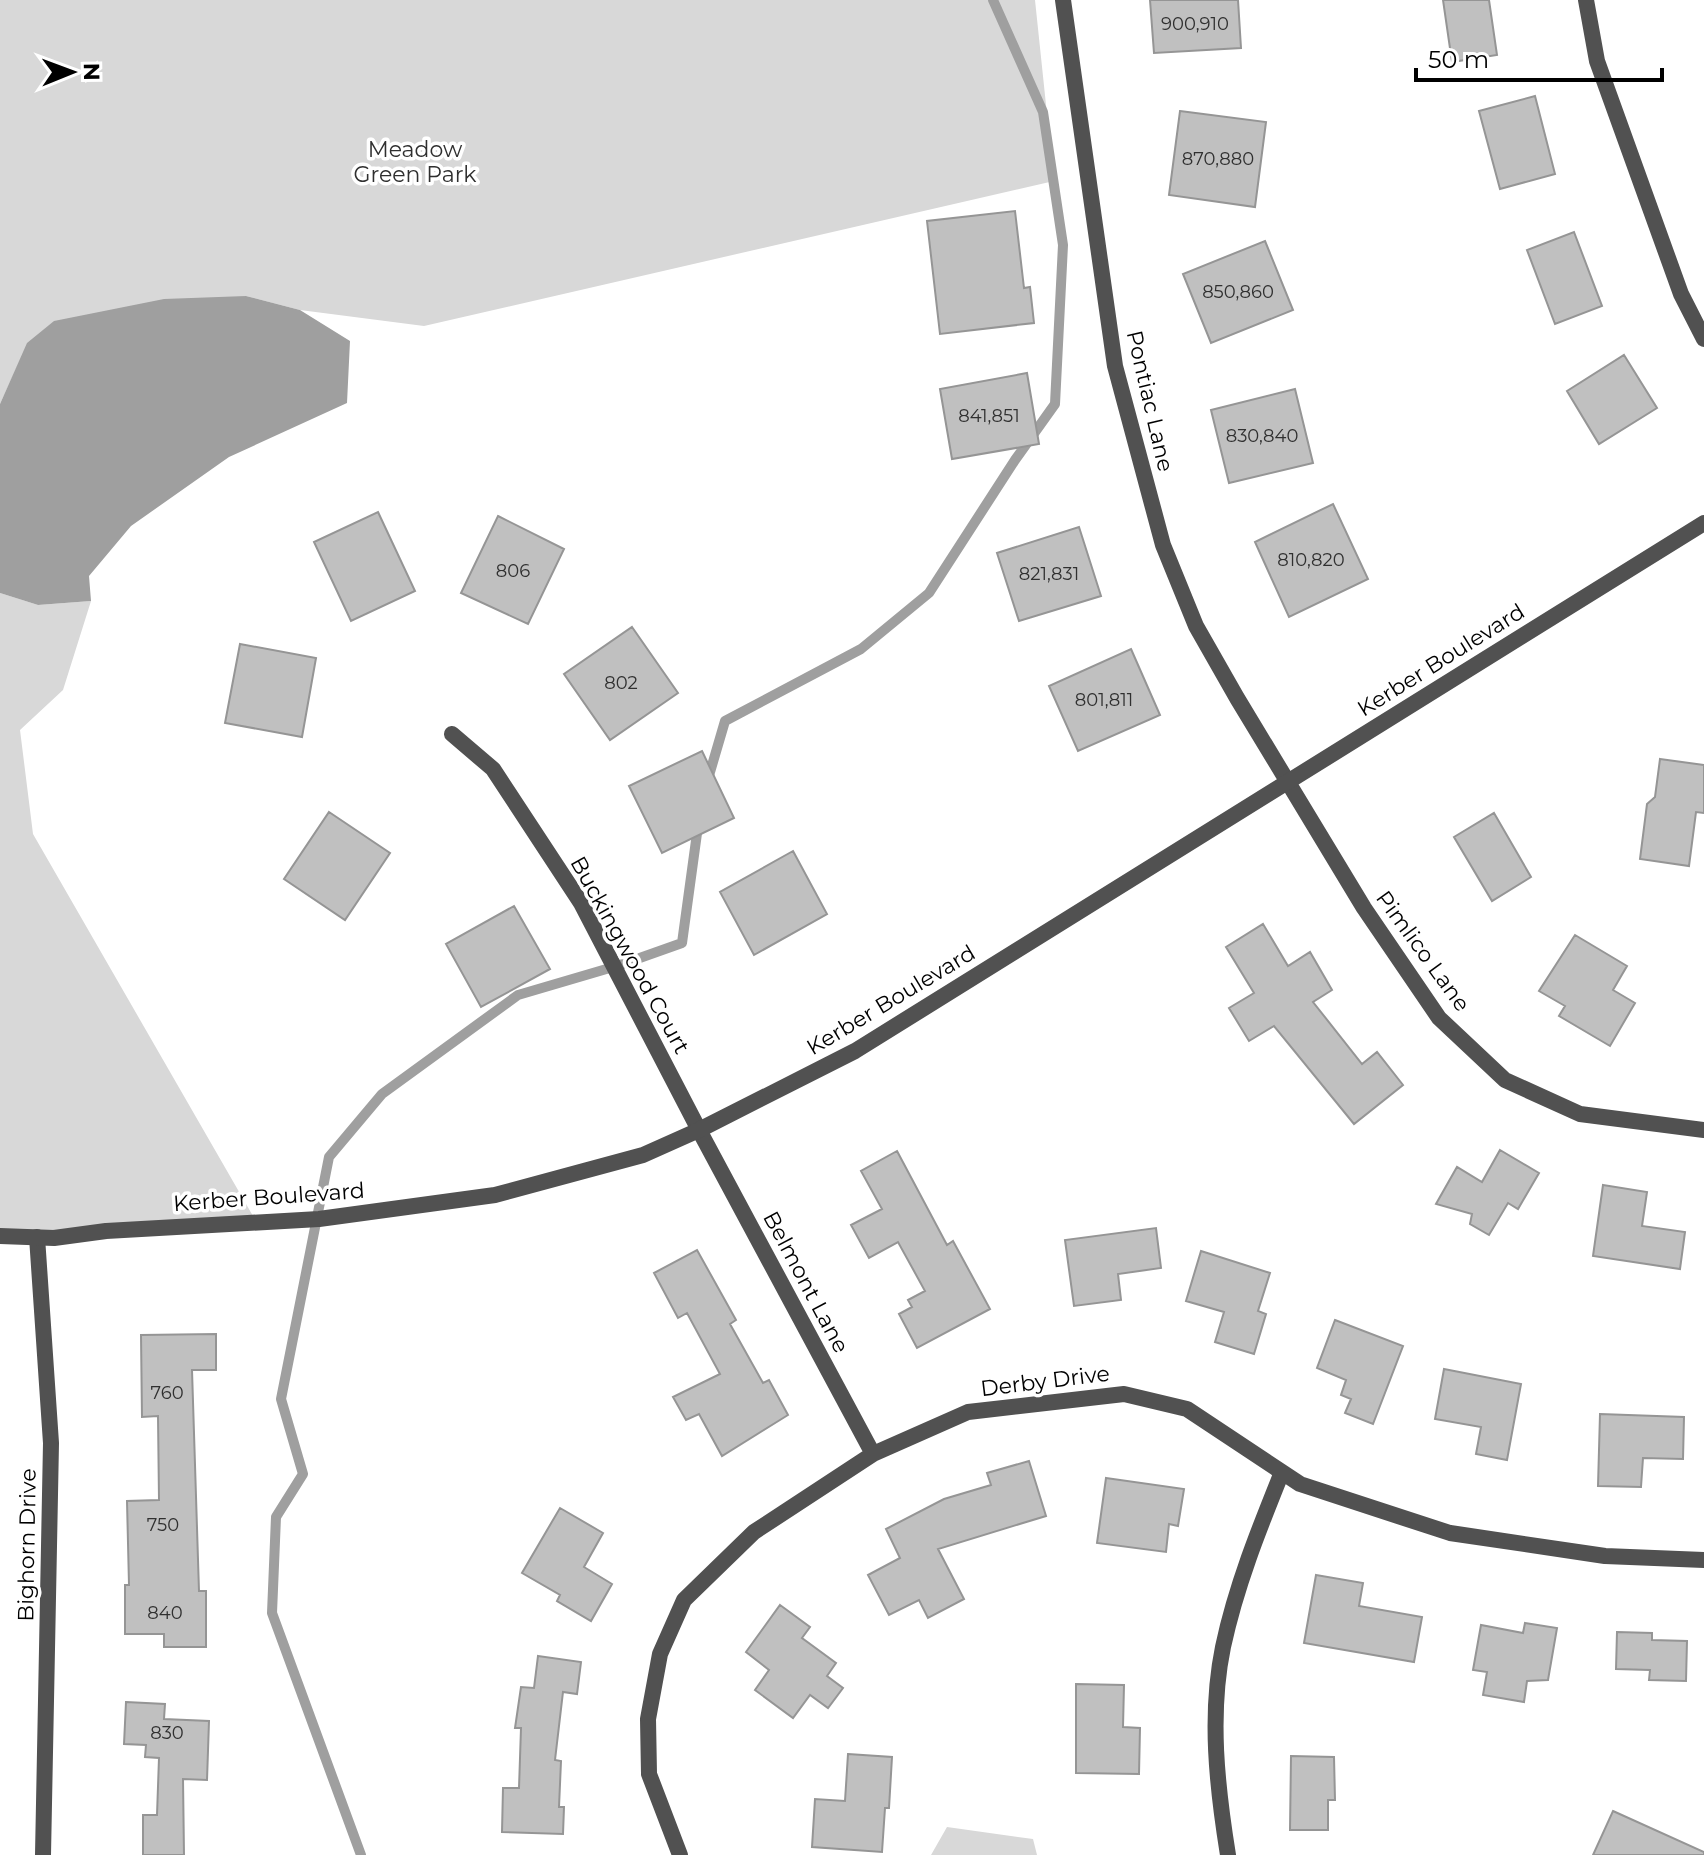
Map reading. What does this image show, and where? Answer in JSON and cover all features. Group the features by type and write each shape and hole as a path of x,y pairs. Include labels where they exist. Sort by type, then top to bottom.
{"street":[{"name":"Pontiac Lane","path":"1063,0 1115,366 1163,545 1196,626 1287,782"},
{"path":"1586,0 1597,61 1681,294 1704,339"},
{"name":"Kerber Boulevard","path":"0,1236 37,1237 319,1219 495,1195 643,1155 855,1051 1704,523"},
{"name":"Buckingwood Court","path":"452,734 493,769 581,903 699,1130"},
{"name":"Pimlico Lane","path":"1287,782 1364,908 1439,1018 1505,1080 1580,1114 1704,1130"},
{"name":"Belmont Lane","path":"699,1130 873,1454"},
{"name":"Bighorn Drive","path":"37,1237 51,1443 43,1855"},
{"name":"Derby Drive","path":"680,1855 649,1774 648,1719 660,1654 684,1600 754,1532 873,1454 968,1412 1124,1394 1187,1409 1300,1484 1450,1533 1605,1556 1704,1560"},
{"path":"1228,1855 1219,1800 1216,1726 1223,1648 1249,1554 1282,1472"}],"green space":[{"name":"Meadow Green Park","path":"0,0 1035,0 1054,181 424,326 300,310 246,296 21,358 0,404"},
{"path":"0,593 38,605 91,601 63,690 20,730 33,834 257,1223 0,1236"},
{"path":"947,1827 1033,1839 1037,1855 931,1855"}],"shaded area":[{"path":"246,296 300,310 350,341 347,403 229,457 131,526 89,576 91,601 38,605 0,593 0,404 27,343 54,321 164,299"}],"building":[{"path":"1150,0 1238,0 1241,48 1154,53"},
{"path":"1443,0 1489,0 1497,55 1452,62"},
{"path":"1535,96 1555,174 1500,189 1479,111"},
{"path":"1180,111 1266,122 1255,207 1169,195"},
{"path":"1015,211 1024,288 1030,287 1034,323 940,334 927,221"},
{"path":"1574,232 1602,306 1555,324 1527,250"},
{"path":"1265,241 1293,310 1211,343 1183,274"},
{"path":"1624,355 1657,408 1599,444 1567,391"},
{"path":"1027,373 1039,444 952,459 940,389"},
{"path":"1295,389 1313,463 1229,483 1211,410"},
{"path":"1333,504 1368,579 1289,617 1255,542"},
{"path":"378,512 415,591 351,621 314,542"},
{"path":"498,516 564,549 528,624 461,593"},
{"path":"1079,527 1101,596 1019,621 997,553"},
{"path":"632,627 678,693 610,740 564,674"},
{"path":"240,644 316,658 302,737 225,723"},
{"path":"1131,649 1160,715 1078,751 1049,686"},
{"path":"702,751 734,818 662,853 629,786"},
{"path":"1660,759 1704,765 1704,813 1696,812 1689,866 1640,859 1647,804 1655,797"},
{"path":"329,812 390,853 345,920 284,879"},
{"path":"1494,813 1531,877 1492,901 1454,837"},
{"path":"793,851 827,914 754,955 720,892"},
{"path":"514,906 550,969 481,1007 446,944"},
{"path":"1263,924 1288,966 1310,952 1332,990 1313,1002 1362,1064 1377,1052 1403,1085 1354,1124 1274,1026 1249,1041 1229,1008 1254,993 1226,947"},
{"path":"1575,935 1627,966 1613,990 1635,1003 1610,1046 1559,1016 1565,1006 1539,991"},
{"path":"1500,1150 1539,1173 1518,1209 1508,1203 1489,1235 1470,1224 1472,1214 1436,1204 1457,1167 1482,1182"},
{"path":"897,1151 947,1245 953,1241 990,1309 917,1348 899,1314 912,1307 908,1300 925,1291 898,1242 869,1258 851,1225 882,1209 861,1171"},
{"path":"1603,1185 1647,1192 1642,1226 1685,1232 1680,1269 1593,1256"},
{"path":"1156,1228 1161,1268 1118,1274 1121,1300 1074,1306 1065,1240"},
{"path":"697,1250 736,1320 730,1324 763,1383 769,1380 788,1415 722,1456 699,1414 686,1420 673,1397 720,1374 687,1313 678,1318 654,1273"},
{"path":"1201,1251 1270,1273 1258,1311 1266,1314 1254,1354 1215,1342 1224,1312 1186,1301"},
{"path":"1335,1320 1403,1346 1373,1424 1345,1413 1351,1399 1341,1395 1346,1380 1317,1368"},
{"path":"216,1334 216,1370 192,1370 199,1591 206,1591 206,1647 164,1647 164,1634 125,1634 125,1585 129,1585 127,1501 159,1500 158,1416 142,1417 141,1335"},
{"path":"1444,1369 1521,1384 1507,1460 1476,1454 1481,1427 1435,1419"},
{"path":"1600,1414 1684,1417 1683,1459 1643,1458 1641,1487 1598,1486"},
{"path":"1029,1461 1046,1516 938,1549 964,1599 928,1618 919,1600 889,1615 868,1575 900,1558 886,1529 944,1499 991,1485 987,1473"},
{"path":"1106,1478 1184,1489 1178,1526 1169,1524 1166,1552 1097,1543"},
{"path":"560,1508 603,1533 584,1567 612,1584 591,1621 557,1601 560,1595 522,1573"},
{"path":"1316,1575 1363,1583 1359,1606 1422,1617 1414,1662 1304,1643"},
{"path":"780,1605 810,1627 802,1638 836,1663 827,1676 843,1688 828,1708 810,1695 793,1718 755,1690 769,1670 746,1652"},
{"path":"1525,1623 1557,1628 1548,1680 1527,1681 1524,1702 1483,1695 1487,1672 1473,1670 1481,1625 1523,1633"},
{"path":"1617,1632 1652,1633 1652,1640 1687,1641 1686,1681 1649,1680 1650,1670 1616,1669"},
{"path":"538,1656 581,1662 577,1694 563,1692 555,1760 561,1761 559,1807 564,1807 563,1834 502,1832 503,1788 519,1788 521,1728 515,1728 521,1687 534,1688"},
{"path":"1076,1684 1124,1685 1123,1727 1140,1728 1139,1774 1076,1773"},
{"path":"126,1702 165,1704 164,1719 209,1721 207,1780 183,1779 184,1855 143,1855 143,1815 157,1815 159,1758 145,1757 146,1745 124,1744"},
{"path":"848,1754 892,1757 882,1852 812,1847 815,1799 845,1801"},
{"path":"1291,1756 1334,1757 1335,1800 1328,1800 1328,1830 1290,1830"},
{"path":"1613,1811 1704,1852 1704,1855 1593,1855"}],"waterway":[{"path":"708,779 725,721 861,649 929,593 1055,404 1063,245 1043,112 993,0"},
{"path":"361,1855 272,1613 276,1517 303,1474 281,1399 329,1157 382,1094 518,995 682,943 698,826"}]}
